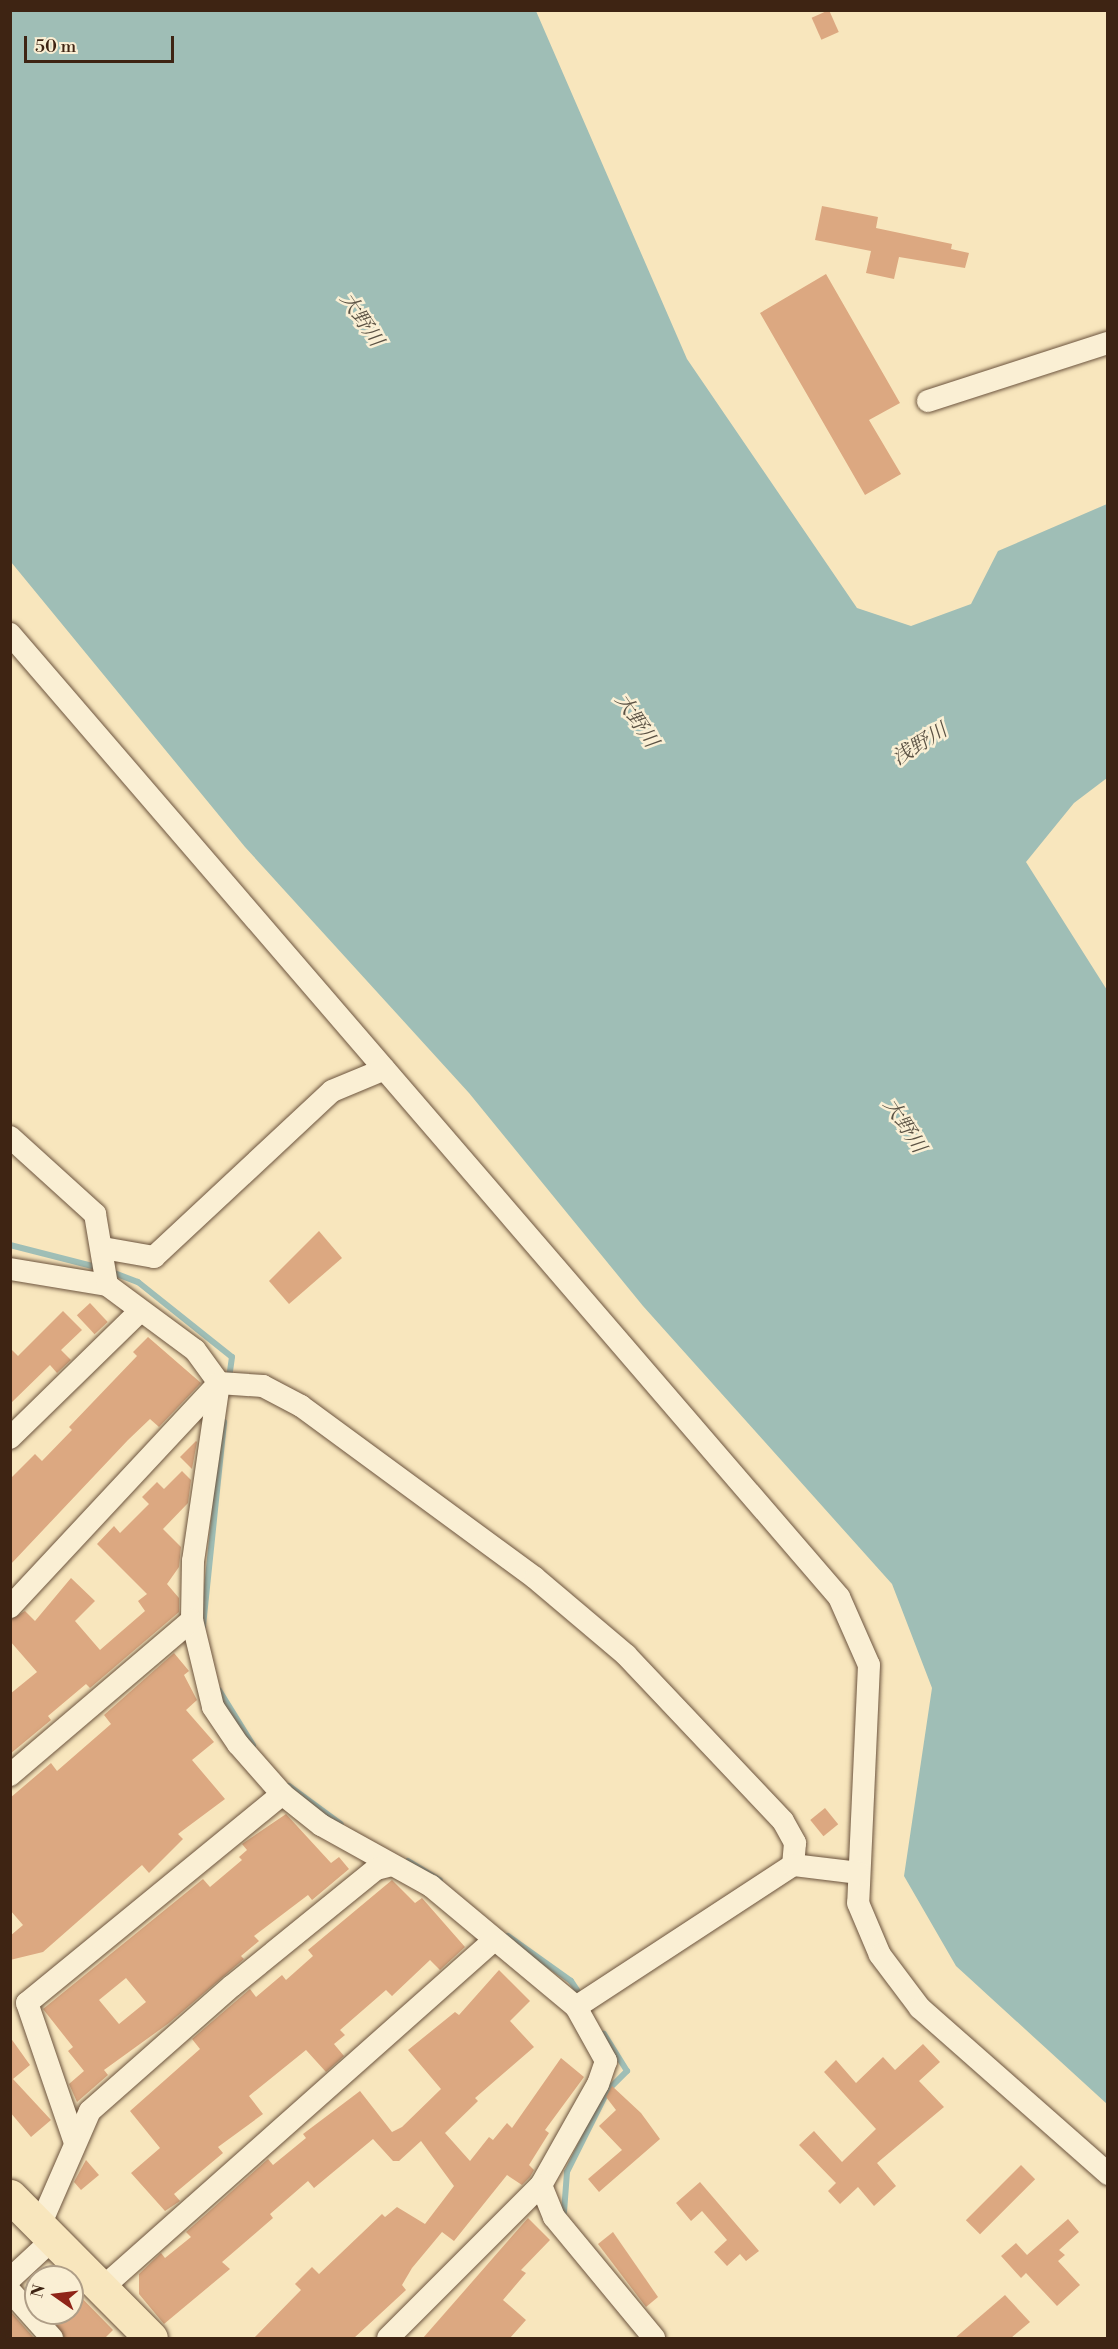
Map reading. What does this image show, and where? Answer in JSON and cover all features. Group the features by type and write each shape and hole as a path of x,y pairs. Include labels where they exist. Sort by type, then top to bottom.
{"main road":[{"path":"10,2196 151,2338"}],"street":[{"path":"928,401 1107,343"},
{"path":"10,634 839,1597 869,1665 858,1903 880,1955 920,2008 1107,2174"},
{"path":"10,1269 106,1268 154,1257 332,1091 385,1069"},
{"path":"10,1137 94,1214 106,1268 140,1311 195,1350 227,1383 263,1386 301,1406 562,1599 626,1655 783,1821 795,1843 793,1865"},
{"path":"10,1438 140,1311"},
{"path":"10,1607 227,1383"},
{"path":"227,1383 193,1561 192,1620 213,1707 238,1744 282,1794 321,1825 431,1886 493,1941 576,2007 606,2061 598,2084 542,2185 388,2338"},
{"path":"10,1775 192,1620"},
{"path":"74,2140 27,2003 282,1794"},
{"path":"10,2279 47,2232 74,2140 90,2111 232,1986 376,1869 392,1865"},
{"path":"576,2007 793,1865 859,1873"},
{"path":"101,2289 493,1941"},
{"path":"542,2185 554,2217 654,2338"},
{"path":"10,2291 52,2338"}],"water":[{"path":"10,11 536,11 687,359 857,608 911,626 971,604 998,551 1107,504 1107,778 1074,803 1026,862 1107,990 1107,2104 956,1966 904,1876 932,1688 892,1584 643,1306 469,1093 245,847 11,562"}],"building":[{"path":"829,10 839,32 821,40 812,18"},
{"path":"822,206 878,217 876,228 952,244 951,249 969,253 965,268 899,257 894,279 866,273 871,251 815,240"},
{"path":"826,274 900,403 869,420 901,474 865,495 760,313"},
{"path":"319,1231 342,1258 289,1304 269,1281"},
{"path":"90,1303 108,1322 95,1334 77,1315"},
{"path":"63,1311 82,1330 61,1350 71,1360 57,1373 50,1365 10,1404 10,1348 18,1356"},
{"path":"148,1337 201,1383 159,1427 150,1419 10,1565 10,1479 35,1454 42,1461 72,1430 69,1427 137,1356 133,1352"},
{"path":"197,1442 192,1469 180,1457"},
{"path":"182,1471 191,1480 188,1503 163,1529 181,1547 179,1567 167,1584 179,1598 179,1612 90,1688 86,1684 48,1716 51,1720 10,1754 10,1694 37,1672 10,1641 10,1620 25,1611 35,1621 71,1578 95,1601 75,1621 100,1650 145,1611 138,1601 147,1594 97,1544 114,1526 120,1533 149,1504 142,1497 157,1482 164,1489"},
{"path":"174,1653 189,1671 184,1675 197,1700 186,1710 214,1742 192,1760 225,1799 178,1834 183,1839 149,1873 142,1865 43,1952 10,1960 10,1936 23,1925 10,1910 10,1798 51,1763 57,1771 111,1724 104,1715"},
{"path":"825,1808 838,1824 823,1836 810,1820"},
{"path":"286,1814 331,1863 339,1857 349,1869 312,1900 308,1895 254,1936 259,1941 241,1956 244,1959 169,2023 104,2070 108,2075 77,2102 69,2084 84,2071 68,2051 73,2047 43,2009 203,1879 210,1887 242,1860 239,1857 247,1850 242,1844","holes":["126,1978 146,2002 119,2024 99,2000"]},
{"path":"392,1880 415,1903 422,1898 465,1947 440,1970 430,1960 392,1996 386,1990 340,2030 345,2035 334,2044 344,2056 326,2072 306,2050 249,2096 263,2114 218,2147 223,2153 174,2194 180,2201 165,2211 131,2173 160,2148 130,2111 200,2049 192,2039 250,1989 256,1997 282,1975 286,1980 313,1956 308,1950"},
{"path":"499,1970 530,2001 510,2021 534,2047 475,2098 478,2101 445,2133 470,2161 489,2137 493,2140 507,2123 512,2128 561,2058 584,2077 545,2130 549,2133 529,2165 534,2170 530,2177 522,2185 507,2175 454,2241 442,2232 412,2268 402,2285 406,2290 354,2338 254,2338 301,2290 295,2284 312,2267 319,2274 382,2214 385,2217 397,2207 425,2224 454,2186 421,2141 399,2161 393,2161 373,2139 314,2188 308,2181 270,2214 273,2218 222,2262 230,2269 164,2324 139,2294 139,2274 161,2253 165,2258 191,2237 186,2232 268,2159 273,2165 306,2138 303,2134 360,2091 392,2132 402,2127 441,2089 408,2050 455,2012 459,2015"},
{"path":"10,2037 30,2065 13,2079 51,2120 31,2137 10,2112"},
{"path":"923,2044 940,2062 919,2081 944,2107 877,2163 896,2186 874,2206 858,2187 840,2204 828,2191 836,2183 799,2145 814,2131 842,2162 876,2129 824,2072 836,2060 856,2083 883,2057 895,2070"},
{"path":"612,2086 641,2113 660,2139 599,2192 588,2179 622,2150 599,2126 616,2110 606,2097"},
{"path":"86,2160 99,2175 81,2190 74,2182"},
{"path":"1021,2165 1035,2179 980,2234 966,2220"},
{"path":"700,2182 759,2251 746,2261 740,2254 727,2266 714,2252 727,2240 702,2211 691,2221 676,2203"},
{"path":"528,2218 550,2240 521,2270 526,2273 503,2300 526,2320 510,2338 423,2338"},
{"path":"1068,2219 1079,2232 1059,2250 1065,2255 1058,2261 1080,2285 1057,2306 1026,2273 1021,2278 1001,2256 1016,2243 1027,2255"},
{"path":"613,2232 658,2297 646,2307 598,2244"},
{"path":"1005,2295 1030,2322 1011,2338 955,2338"},
{"path":"84,2300 113,2330 105,2338 65,2338 56,2325 84,2325"},
{"path":"10,2313 12,2313 34,2338 10,2338"}],"waterway":[{"path":"10,1245 100,1268"},
{"path":"109,1271 138,1282 232,1357 229,1379"},
{"path":"203,1626 224,1422"},
{"path":"219,1690 253,1745"},
{"path":"289,1786 341,1824"},
{"path":"408,1861 440,1880"},
{"path":"508,1936 571,1981 577,1990"},
{"path":"564,2212 567,2172 608,2090 627,2071 604,2034"}],"water label":[{"name":"大野川","path":"361,320"},
{"name":"大野川","path":"636,721"},
{"name":"浅野川","path":"920,745"},
{"name":"大野川","path":"904,1126"}]}
